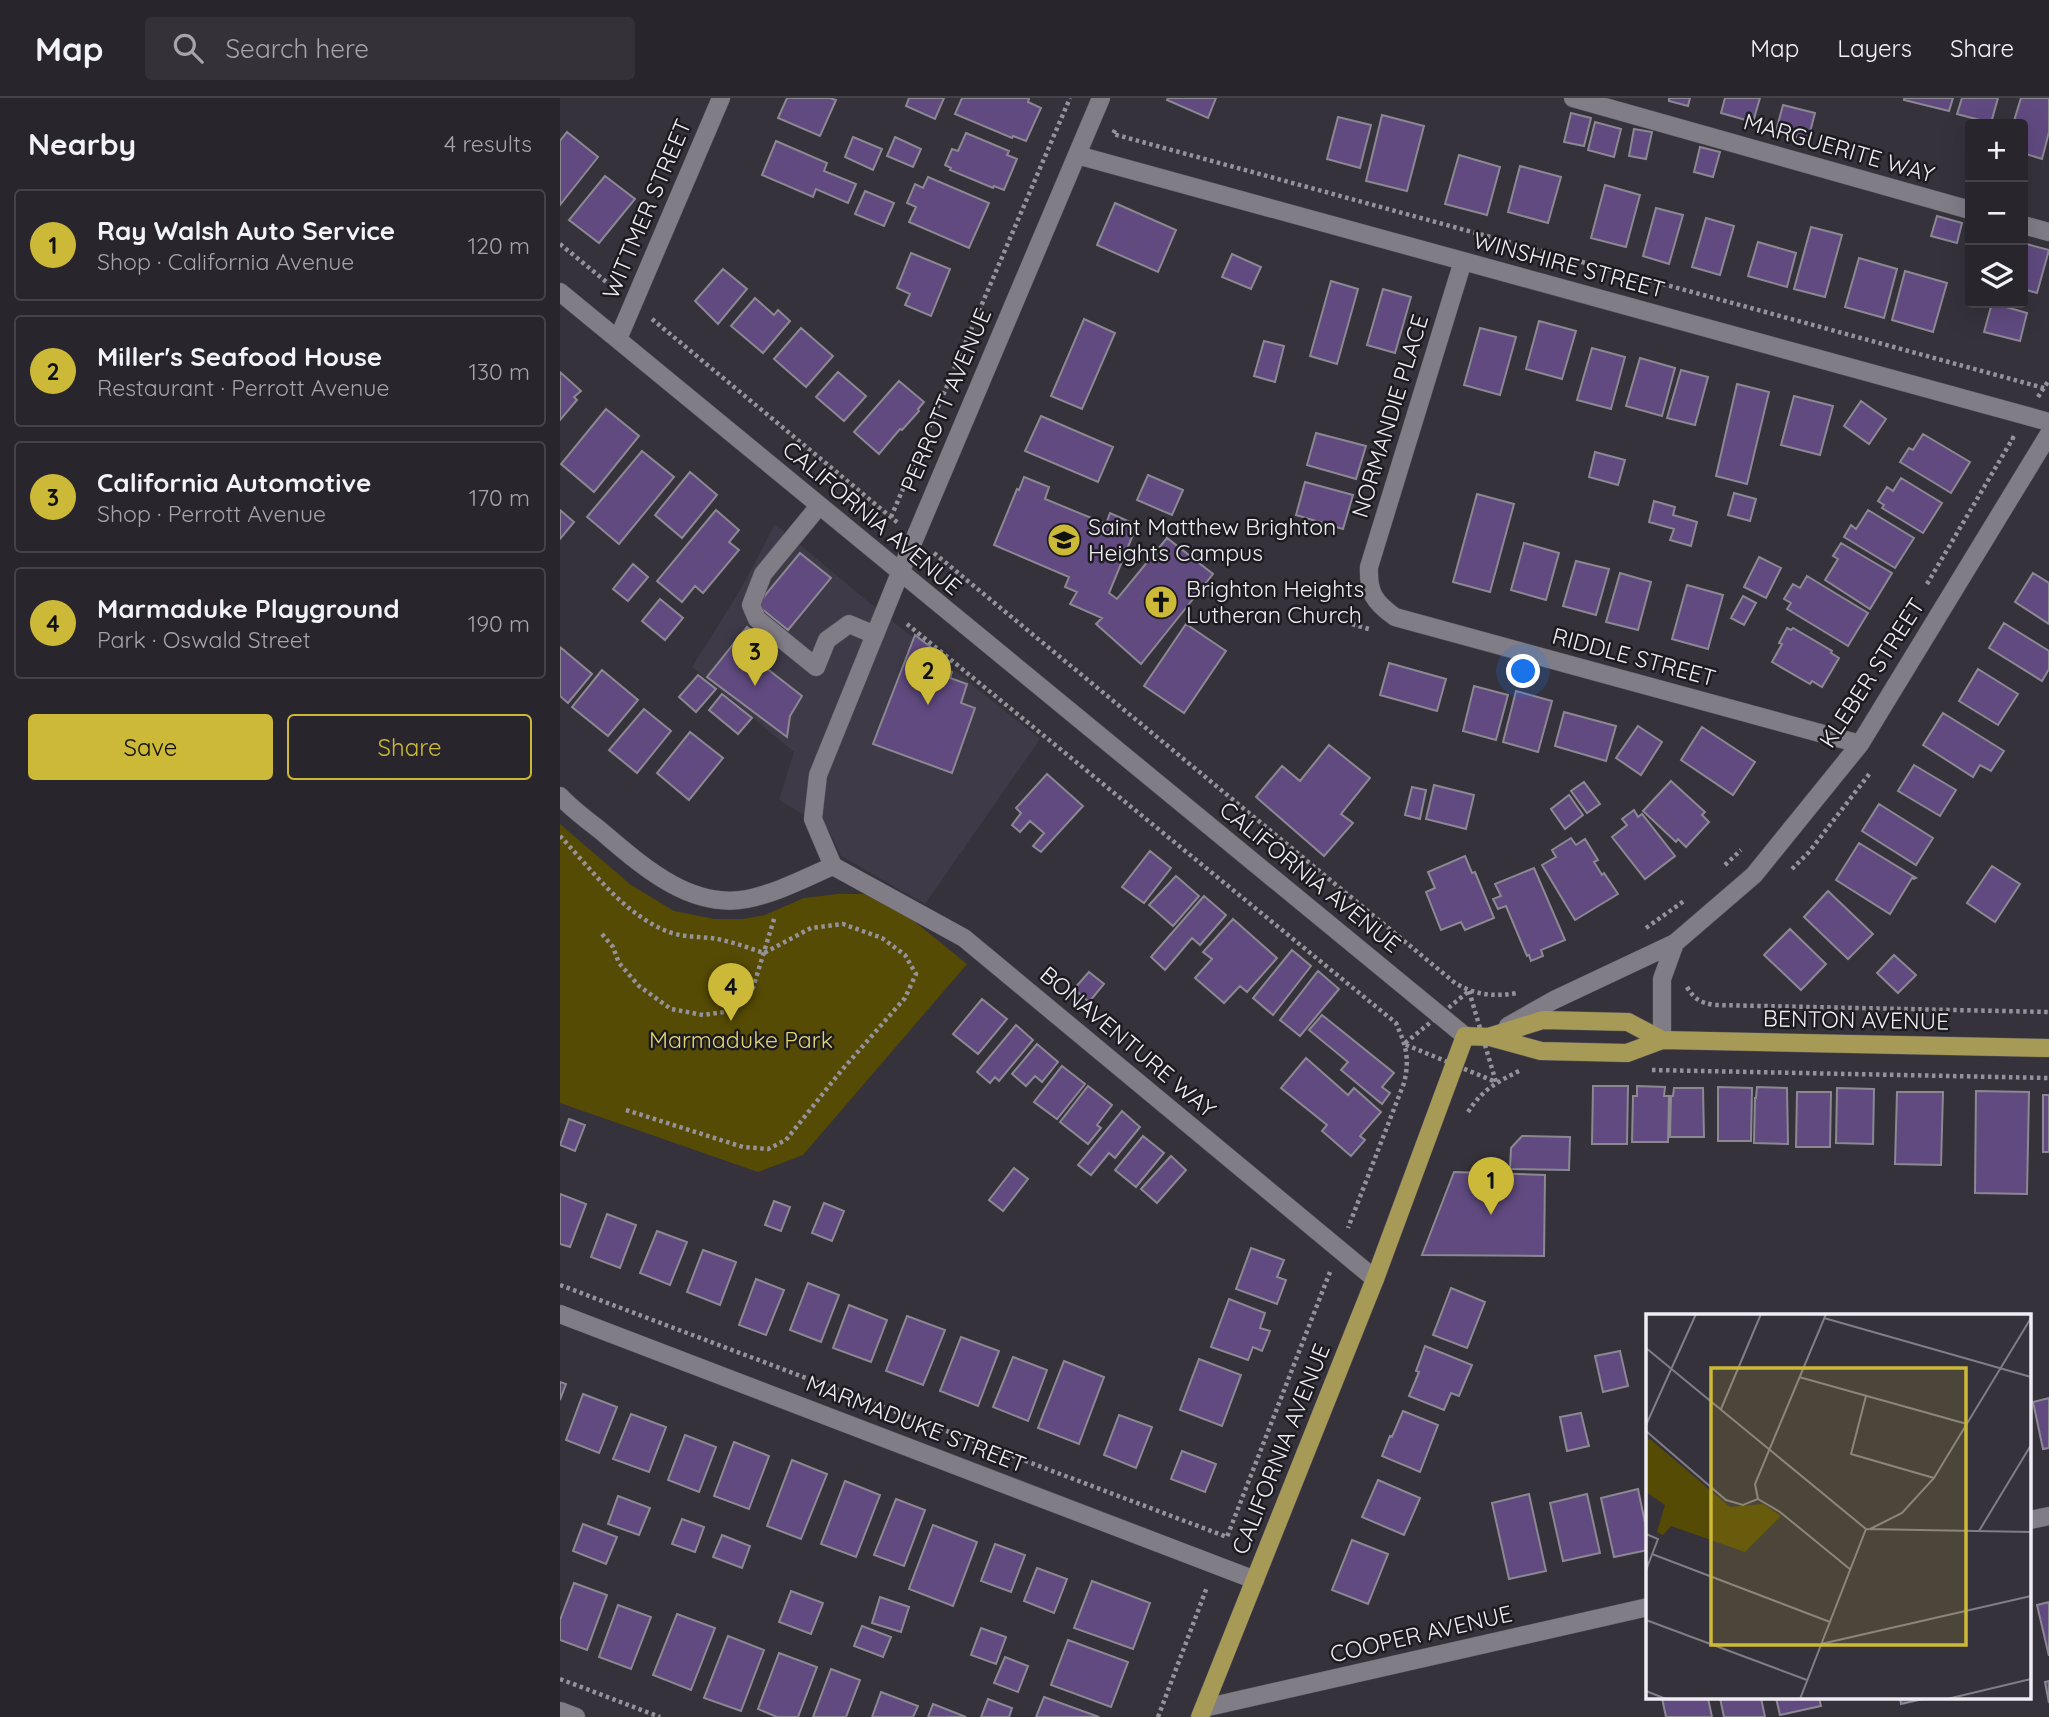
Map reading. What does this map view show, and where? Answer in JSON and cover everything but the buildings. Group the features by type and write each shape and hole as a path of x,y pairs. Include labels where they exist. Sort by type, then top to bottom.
{"main road":[{"name":"BENTON AVENUE","path":"1490,1037 1543,1020 1628,1022 1662,1040"},
{"name":"BENTON AVENUE","path":"1465,1036 1490,1037 1541,1052 1627,1053 1662,1040 2049,1048"},
{"name":"CALIFORNIA AVENUE","path":"1202,1713 1376,1279 1465,1036"}],"street":[{"name":"WITTMER STREET","path":"618,339 721,98"},
{"name":"PERROTT AVENUE","path":"833,866 813,819 818,775 915,537 1101,98"},
{"name":"MARGUERITE WAY","path":"1573,98 1965,209"},
{"name":"WINSHIRE STREET","path":"1077,155 2049,422"},
{"path":"2028,226 2049,232"},
{"name":"NORMANDIE PLACE","path":"1395,617 1376,601 1370,591 1369,567 1463,261"},
{"name":"CALIFORNIA AVENUE","path":"560,292 1465,1036"},
{"name":"KLEBER STREET","path":"1490,1037 1554,1000 1675,943 1754,874 1860,744 2049,434"},
{"path":"819,506 763,575 751,605 757,619 816,667 827,640 849,624 875,635"},
{"name":"RIDDLE STREET","path":"1395,617 1860,744"},
{"path":"560,796 647,870 680,888 714,900 778,898 833,866"},
{"name":"BONAVENTURE WAY","path":"833,866 964,938 1376,1279"},
{"name":"KLEBER STREET","path":"1662,1040 1662,979 1675,943"},
{"name":"MARMADUKE STREET","path":"560,1314 1255,1580"},
{"name":"COOPER AVENUE","path":"1202,1713 1646,1607"},
{"path":"560,1711 576,1717"}],"path":[{"path":"891,517 1070,98"},
{"path":"1118,122 1113,134 2044,388 2049,380"},
{"path":"560,244 1455,983 1469,991 1496,996 1526,991"},
{"path":"1922,591 2013,438 2000,435"},
{"path":"560,1285 1227,1537 1404,1083 1408,1065 1404,1044 1396,1023 907,624"},
{"path":"1352,624 1379,632"},
{"path":"560,836 622,901 648,922 671,933 716,938 764,953 811,928 843,924 882,938 905,955 916,974 905,998 786,1140 768,1149 743,1147 626,1110"},
{"path":"1718,871 1747,844"},
{"path":"1640,932 1689,897"},
{"path":"602,934 613,947 619,963 639,986 671,1009 703,1015 732,1011 752,991 778,898"},
{"path":"1686,985 1692,997 1703,1004 1715,1005 2049,1012"},
{"path":"1468,1112 1479,1096 1496,1082 1522,1069"},
{"path":"1640,1070 2049,1078"},
{"path":"1158,1717 1208,1584"},
{"path":"560,1679 660,1717"}],"shaded area":[{"path":"775,524 1040,739 925,904 841,856 828,829 779,800 794,752 692,667 741,589"}],"green space":[{"name":"Marmaduke Park","path":"560,824 631,885 674,911 714,919 743,919 765,915 804,898 864,894 904,913 967,964 803,1155 758,1172 560,1103"}],"place":[{"name":"Saint Matthew Brighton Heights Campus","path":"1064,540"},
{"name":"Brighton Heights Lutheran Church","path":"1161,602"},
{"name":"California Automotive","path":"755,686"},
{"name":"Miller's Seafood House","path":"928,705"},
{"name":"Marmaduke Playground","path":"731,1021"},
{"name":"Ray Walsh Auto Service","path":"1491,1215"}]}
